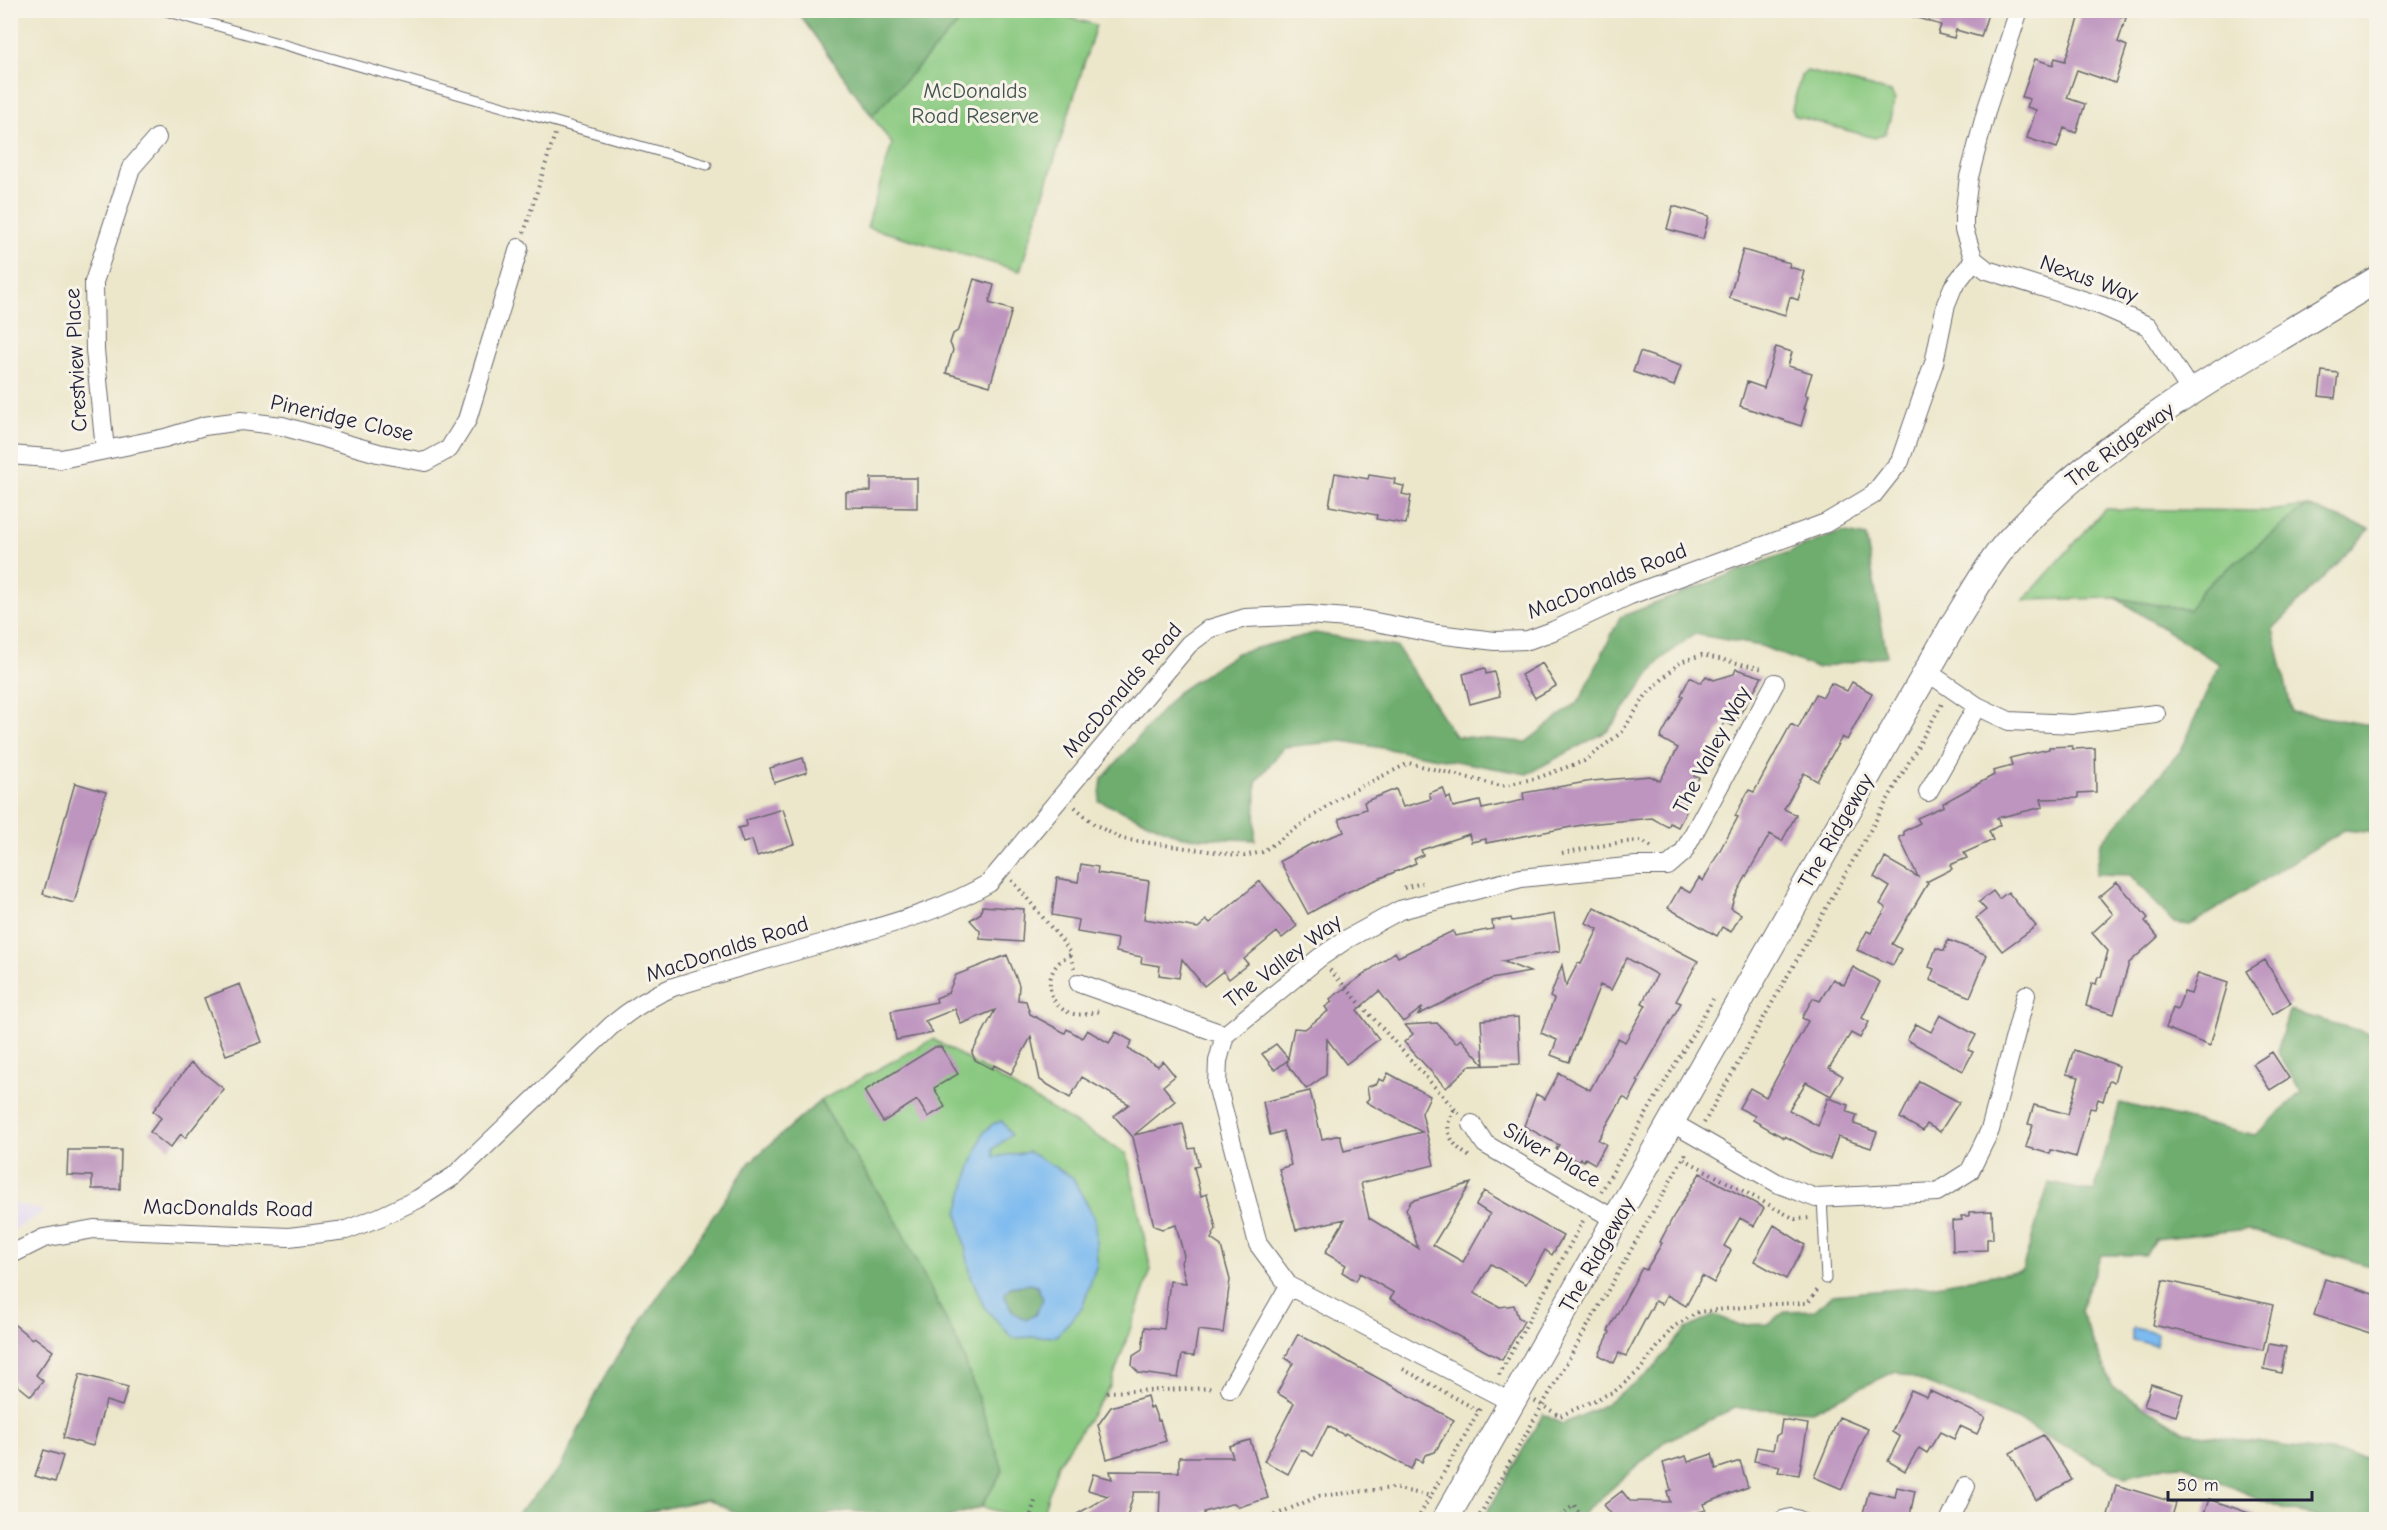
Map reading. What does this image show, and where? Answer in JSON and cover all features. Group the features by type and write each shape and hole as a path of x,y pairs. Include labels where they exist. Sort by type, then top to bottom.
{"street":[{"path":"1974,260 1964,230 1969,177 1987,108 2019,10"},
{"name":"Crestview Place","path":"105,450 95,350 94,282 131,168 157,138"},
{"name":"Pineridge Close","path":"10,455 61,459 165,438 204,426 242,421 282,426 378,453 425,462 450,449 467,420 519,248"},
{"name":"Nexus Way","path":"1974,260 1987,270 2102,306 2148,326 2192,393"},
{"name":"MacDonalds Road","path":"10,1255 44,1238 94,1229 289,1237 346,1230 418,1199 454,1176 610,1026 642,1002 673,987 931,911 970,895 989,883 1189,644 1209,629 1245,618 1333,616 1449,636 1495,641 1528,640 1553,631 1630,595 1826,523 1873,495 1900,461 1934,363 1946,304 1953,287 1974,260"},
{"name":"The Ridgeway","path":"1450,1511 1507,1395 1616,1221 1926,671 2005,545 2062,486 2123,440 2192,393 2376,280"},
{"path":"1926,671 1977,706 2009,721 2073,724 2156,714"},
{"name":"The Valley Way","path":"1507,1395 1289,1286 1258,1244 1217,1085 1218,1061 1224,1035 1319,958 1347,939 1400,910 1521,878 1636,866 1668,866 1683,853 1775,682"},
{"path":"1928,792 1977,706"},
{"path":"1079,983 1224,1035"},
{"path":"1671,1122 1779,1184 1816,1198 1937,1192 1970,1171 1990,1130 2026,995"},
{"name":"Silver Place","path":"1472,1124 1485,1144 1616,1221"},
{"path":"1230,1389 1289,1286"},
{"path":"1950,1520 1966,1486"},
{"path":"1782,1520 1791,1518 1799,1520"}],"lane":[{"path":"162,10 707,165"},
{"path":"1822,1197 1826,1279"}],"path":[{"path":"519,248 558,123"},
{"path":"1064,796 1094,824 1122,839 1244,856 1262,852 1344,795 1409,763 1501,786 1538,778 1584,761 1622,732 1646,695 1680,662 1702,655 1762,669 1777,675 1775,682"},
{"path":"1477,1520 1951,688"},
{"path":"1002,868 1068,948 1079,983"},
{"path":"1319,958 1452,1109 1472,1124"},
{"path":"1684,1159 1795,1219 1824,1218"},
{"path":"1417,1520 1430,1496 1507,1395 1542,1405 1560,1416 1615,1391 1639,1371 1673,1327 1698,1312 1772,1304 1808,1303 1826,1279"},
{"path":"1107,1392 1230,1389"},
{"path":"1264,1520 1319,1497 1393,1488 1430,1496 1450,1511"},
{"path":"1029,1520 1035,1501"},
{"path":"1556,1520 1574,1505 1585,1520"}],"shaded area":[{"path":"11,1203 45,1211 11,1232"}],"green space":[{"name":"McDonalds Road Reserve","path":"797,11 1047,11 1096,25 1020,271 867,227 892,144"},
{"path":"797,11 970,11 872,116"},
{"path":"1807,71 1891,92 1895,100 1886,133 1875,138 1795,116 1792,109 1801,76"},
{"path":"2307,506 2202,589 2189,610 2116,598 2024,600 2105,509 2269,511"},
{"path":"2307,506 2370,529 2273,629 2292,712 2376,726 2376,833 2344,830 2190,925 2174,923 2130,875 2096,874 2101,843 2182,749 2219,664 2116,598 2189,610 2202,589"},
{"path":"1841,532 1866,537 1887,656 1816,668 1761,646 1694,634 1660,660 1608,731 1527,774 1343,741 1284,747 1256,782 1255,840 1182,837 1099,801 1102,779 1178,692 1237,653 1315,633 1397,647 1455,736 1526,742 1580,700 1620,617"},
{"path":"2289,1011 2376,1035 2376,1268 2248,1229 2155,1239 2146,1255 2101,1255 2080,1311 2113,1387 2185,1432 2376,1459 2376,1515 2337,1519 2312,1516 2256,1498 2184,1465 2168,1466 2126,1477 2039,1433 2027,1424 1896,1371 1812,1411 1735,1408 1666,1441 1577,1519 1483,1520 1543,1414 1562,1424 1599,1408 1649,1373 1686,1329 1715,1315 1740,1325 1768,1324 1786,1311 1815,1310 1832,1295 1930,1286 2022,1270 2049,1183 2094,1192 2120,1103 2255,1136 2301,1092 2277,1051"},
{"path":"933,1039 1127,1154 1151,1270 1110,1387 1058,1464 1041,1519 1028,1519 981,1507 1003,1470 961,1350 897,1222 820,1101"},
{"path":"820,1101 897,1222 961,1350 1003,1470 981,1507 943,1519 847,1511 805,1519 752,1520 707,1499 617,1519 513,1519 560,1468 607,1372 750,1162"},
{"path":"1029,1284 1037,1286 1043,1299 1035,1315 1025,1320 1013,1312 1004,1295 1010,1287"}],"water":[{"path":"1002,1121 1011,1135 993,1149 994,1157 1029,1152 1072,1177 1095,1219 1097,1264 1082,1308 1056,1336 1013,1338 984,1307 971,1276 958,1213 967,1178 983,1133 993,1124","holes":["1029,1284 1037,1286 1043,1299 1035,1315 1025,1320 1013,1312 1004,1295 1010,1287"]},
{"path":"2134,1328 2157,1333 2156,1345 2132,1340"}],"building":[{"path":"1905,10 1989,10 1981,37 1956,30 1954,38 1938,34 1941,25 1904,14"},
{"path":"2082,10 2103,10 2126,18 2118,42 2127,46 2115,83 2077,70 2067,98 2085,104 2076,133 2064,128 2057,148 2027,138 2036,110 2027,107 2030,99 2022,97 2035,59 2053,65 2055,58 2065,61"},
{"path":"1673,206 1709,216 1703,239 1667,229"},
{"path":"1743,250 1790,263 1789,267 1804,271 1802,279 1804,280 1798,300 1790,297 1785,315 1729,298"},
{"path":"974,279 994,285 989,303 1012,310 990,386 946,373 953,350 950,343 953,334 959,330"},
{"path":"1776,347 1792,352 1788,366 1812,373 1805,395 1808,396 1801,426 1740,406 1747,382 1764,388"},
{"path":"1640,352 1681,366 1674,386 1633,372"},
{"path":"2322,371 2338,373 2335,398 2319,396"},
{"path":"1335,473 1368,479 1369,475 1395,479 1394,484 1404,486 1402,494 1411,496 1406,524 1376,519 1377,515 1329,506"},
{"path":"871,478 917,478 917,508 846,507 846,492 871,491"},
{"path":"1542,663 1556,686 1535,698 1521,675"},
{"path":"1485,668 1486,674 1494,672 1500,696 1470,704 1463,674"},
{"path":"1736,669 1762,677 1733,726 1725,721 1694,776 1699,778 1683,808 1687,810 1678,827 1670,823 1668,827 1652,818 1587,824 1486,843 1486,839 1471,842 1469,834 1421,850 1423,855 1414,859 1416,863 1345,893 1308,914 1280,861 1311,844 1344,832 1339,819 1366,809 1364,802 1396,789 1403,807 1431,799 1429,793 1443,788 1447,799 1450,797 1453,807 1480,801 1482,809 1524,800 1523,793 1592,781 1650,776 1660,781 1678,748 1660,738 1683,696 1681,695 1690,677 1701,683 1706,676 1714,680 1734,674"},
{"path":"1852,682 1872,693 1847,740 1842,737 1817,781 1804,773 1784,809 1796,815 1782,841 1770,834 1734,898 1731,908 1741,914 1731,932 1722,927 1717,936 1668,908 1680,887 1690,893 1699,878 1703,881 1738,817 1735,816 1749,790 1754,792 1791,724 1798,728 1816,694 1823,697 1831,683 1847,691"},
{"path":"2072,746 2072,749 2095,748 2096,792 2078,793 2078,798 2041,799 2043,807 1997,818 2000,825 1989,831 1993,840 1964,853 1967,858 1950,865 1952,869 1926,882 1928,883 1892,944 1901,949 1893,965 1857,950 1867,931 1871,933 1886,908 1880,904 1890,887 1874,877 1885,858 1918,877 1899,837 1904,835 1904,831 1920,823 1917,818 1944,806 1943,803 1994,775 1993,771 2012,766 2010,758 2049,749 2049,747"},
{"path":"803,758 807,772 774,783 770,768"},
{"path":"75,783 106,792 74,903 43,894"},
{"path":"783,809 794,844 757,856 752,840 743,843 738,828 747,826 746,820"},
{"path":"1081,864 1098,867 1097,873 1149,881 1144,919 1198,928 1207,920 1210,923 1260,881 1297,926 1282,938 1277,932 1244,959 1248,964 1229,979 1223,971 1204,986 1182,959 1179,978 1159,975 1160,966 1141,963 1142,957 1116,952 1118,939 1077,932 1079,920 1052,915 1057,878 1078,882"},
{"path":"2117,882 2148,918 2145,921 2158,937 2129,963 2114,1014 2086,1006 2092,983 2096,984 2098,977 2101,977 2108,951 2092,933 2113,914 2099,897"},
{"path":"1993,891 1999,899 2008,892 2036,926 2002,951 1976,918 1986,910 1979,902"},
{"path":"982,906 1024,909 1022,942 980,939 980,931 970,920 981,913"},
{"path":"1594,907 1698,961 1676,1001 1681,1003 1637,1081 1639,1082 1629,1101 1623,1097 1598,1140 1606,1144 1595,1164 1585,1158 1584,1161 1580,1158 1578,1162 1556,1149 1559,1145 1524,1126 1536,1094 1545,1099 1559,1073 1590,1090 1618,1038 1625,1042 1646,1005 1642,1003 1657,975 1627,958 1611,990 1600,985 1569,1062 1551,1055 1557,1040 1541,1033 1554,999 1550,997 1562,965 1566,986 1578,963 1581,964 1598,929 1586,923"},
{"path":"1554,914 1560,951 1502,961 1530,972 1491,979 1418,1015 1423,1007 1403,1022 1379,991 1357,1010 1379,1039 1346,1064 1327,1039 1326,1075 1306,1089 1287,1064 1288,1060 1275,1070 1262,1054 1276,1044 1288,1058 1294,1028 1305,1029 1328,1011 1325,1007 1332,1002 1330,999 1395,952 1398,957 1453,931 1455,936 1493,929 1492,921 1511,918 1512,921"},
{"path":"1948,940 1987,955 1970,997 1930,980 1934,969 1929,967 1936,948 1944,951"},
{"path":"1007,955 1019,985 1018,1000 1026,1001 1030,1014 1065,1033 1067,1029 1082,1038 1087,1030 1109,1043 1116,1032 1132,1041 1128,1049 1158,1066 1163,1061 1175,1076 1163,1086 1175,1101 1134,1135 1183,1124 1189,1149 1195,1148 1199,1166 1194,1167 1201,1196 1207,1194 1213,1216 1216,1229 1211,1239 1221,1246 1230,1280 1223,1333 1198,1330 1194,1356 1182,1355 1178,1378 1139,1373 1132,1366 1133,1356 1142,1350 1145,1327 1164,1329 1170,1281 1186,1283 1181,1262 1184,1256 1176,1225 1162,1229 1154,1226 1133,1137 1114,1116 1129,1104 1082,1077 1070,1098 1040,1080 1031,1037 1011,1074 994,1065 992,1069 975,1060 972,1053 995,1010 961,1024 955,1009 925,1021 933,1033 896,1040 891,1011 937,1002 936,998 948,993 956,975"},
{"path":"2265,960 2291,1003 2272,1015 2246,971"},
{"path":"1853,967 1880,982 1862,1018 1869,1022 1860,1038 1851,1033 1829,1068 1843,1076 1831,1096 1806,1082 1789,1110 1818,1126 1828,1098 1849,1105 1847,1112 1857,1115 1854,1124 1877,1132 1871,1148 1838,1137 1830,1159 1810,1152 1785,1136 1784,1138 1753,1120 1755,1116 1739,1108 1750,1088 1766,1097 1808,1021 1802,1018 1813,998 1820,1001 1833,979 1844,985"},
{"path":"2198,973 2228,983 2210,1046 2166,1028 2173,1008 2177,1010 2184,992 2191,994"},
{"path":"240,984 262,1042 226,1055 204,998"},
{"path":"1940,1015 1976,1035 1968,1050 1973,1052 1963,1071 1907,1040 1916,1024 1931,1032"},
{"path":"1518,1017 1520,1064 1469,1066 1446,1088 1404,1042 1413,1034 1405,1025 1437,1023 1456,1043 1461,1039 1484,1065 1481,1020"},
{"path":"935,1047 941,1047 958,1074 934,1088 945,1107 928,1117 917,1100 883,1122 864,1091"},
{"path":"2074,1050 2119,1066 2114,1082 2109,1081 2103,1101 2098,1099 2095,1109 2090,1108 2076,1157 2051,1150 2050,1154 2026,1147 2033,1125 2028,1124 2034,1105 2068,1114 2079,1077 2066,1074"},
{"path":"2272,1052 2289,1078 2270,1090 2253,1064"},
{"path":"191,1063 224,1089 185,1138 181,1134 170,1148 150,1132 161,1118 153,1111"},
{"path":"1388,1073 1430,1096 1422,1113 1434,1165 1361,1183 1369,1218 1418,1248 1406,1209 1411,1201 1471,1183 1433,1245 1463,1262 1490,1214 1476,1205 1484,1191 1563,1236 1552,1255 1545,1250 1526,1284 1491,1264 1474,1293 1500,1307 1514,1305 1518,1317 1524,1321 1502,1360 1390,1299 1394,1293 1360,1273 1356,1281 1342,1272 1346,1265 1325,1253 1345,1219 1296,1230 1279,1169 1291,1165 1283,1131 1270,1135 1263,1102 1310,1091 1322,1139 1340,1135 1344,1151 1422,1132 1366,1102 1369,1098 1367,1087 1377,1084 1379,1079 1384,1081"},
{"path":"1919,1081 1959,1102 1940,1132 1927,1124 1923,1131 1900,1118"},
{"path":"68,1150 121,1150 120,1189 92,1189 92,1176 67,1175"},
{"path":"1700,1173 1764,1208 1754,1226 1740,1218 1724,1246 1731,1250 1714,1283 1702,1276 1686,1306 1667,1295 1662,1304 1655,1301 1626,1356 1619,1353 1614,1363 1599,1355 1610,1332 1608,1331 1642,1268 1646,1270 1662,1243 1660,1242 1673,1217"},
{"path":"1992,1211 1993,1239 1987,1239 1987,1250 1953,1251 1952,1221 1962,1220 1961,1216 1969,1216 1969,1212"},
{"path":"1774,1225 1805,1245 1786,1279 1754,1261"},
{"path":"2325,1279 2376,1295 2376,1335 2314,1315"},
{"path":"2163,1280 2273,1305 2263,1350 2153,1325"},
{"path":"10,1321 32,1339 34,1337 53,1351 36,1375 43,1381 31,1396 10,1379"},
{"path":"1298,1334 1454,1420 1435,1452 1425,1455 1422,1462 1416,1459 1411,1469 1328,1426 1313,1456 1301,1449 1288,1474 1264,1461 1294,1403 1277,1393 1293,1363 1285,1358"},
{"path":"2269,1344 2286,1347 2281,1373 2264,1369"},
{"path":"80,1374 128,1387 122,1406 106,1401 93,1446 63,1438"},
{"path":"2151,1384 2183,1394 2176,1416 2144,1406"},
{"path":"1911,1390 1927,1397 1930,1391 1985,1417 1977,1434 1960,1426 1954,1439 1940,1432 1927,1453 1919,1448 1905,1471 1888,1461 1900,1437 1892,1432"},
{"path":"1147,1396 1150,1408 1153,1407 1158,1421 1160,1420 1166,1441 1107,1459 1098,1425 1111,1407"},
{"path":"1839,1417 1868,1429 1842,1489 1814,1477"},
{"path":"1782,1420 1808,1424 1799,1475 1778,1472 1780,1466 1754,1461 1757,1447 1773,1450 1776,1436 1780,1433"},
{"path":"2043,1435 2072,1480 2036,1500 2010,1453"},
{"path":"1250,1440 1268,1498 1239,1507 1234,1503 1204,1512 1204,1520 1159,1520 1160,1492 1134,1492 1126,1520 1067,1520 1108,1496 1088,1490 1093,1474 1112,1479 1110,1471 1179,1472 1179,1457 1233,1457 1229,1446"},
{"path":"44,1450 63,1456 55,1482 35,1476"},
{"path":"1712,1454 1716,1469 1740,1461 1748,1487 1704,1504 1706,1510 1688,1515 1691,1520 1616,1520 1604,1505 1622,1491 1630,1501 1670,1502 1667,1491 1671,1490 1663,1463 1686,1456 1688,1462"},
{"path":"2116,1485 2176,1503 2171,1520 2107,1520"},
{"path":"1897,1487 1915,1491 1909,1520 1888,1520 1863,1513 1869,1491 1895,1497"},
{"path":"2209,1499 2260,1517 2260,1520 2202,1520"}]}
